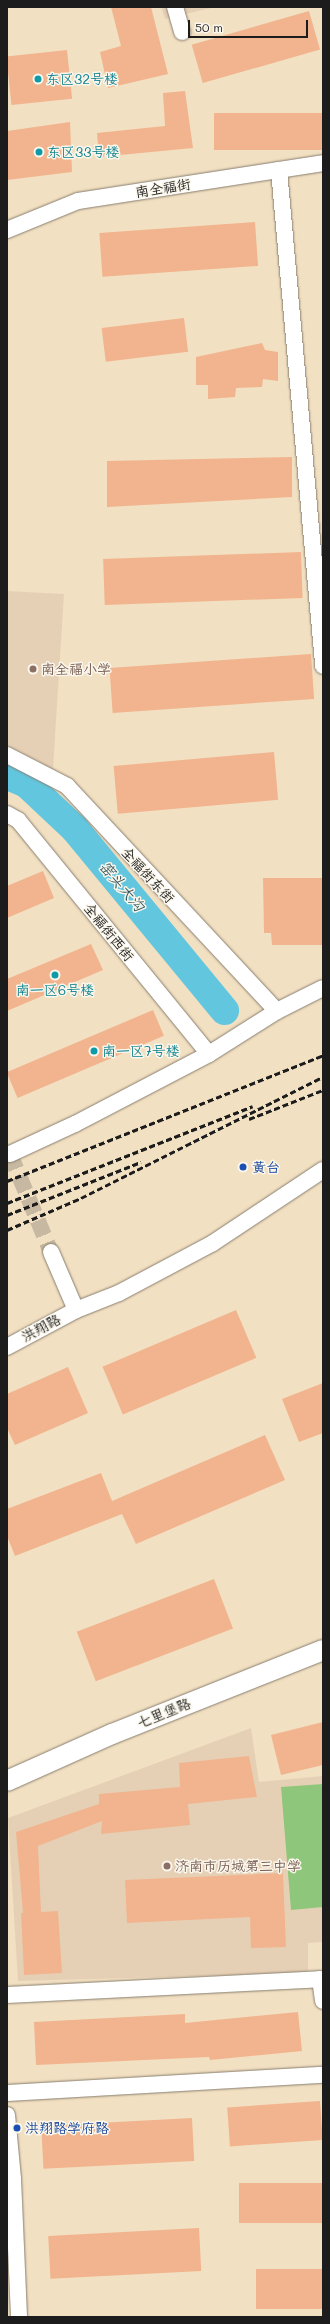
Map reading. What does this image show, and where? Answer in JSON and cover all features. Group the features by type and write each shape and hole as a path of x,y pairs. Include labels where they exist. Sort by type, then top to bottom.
{"main road":[{"name":"七里堡路","path":"7,1781 112,1734 323,1650"}],"street":[{"path":"175,7 182,32"},
{"name":"南全福街","path":"7,230 78,201 323,163"},
{"path":"278,170 323,666"},
{"name":"全福街东街","path":"7,755 67,786 277,1011"},
{"name":"全福街西街","path":"7,814 18,820 208,1054"},
{"path":"10,1154 75,1124 208,1054 277,1011 323,988"},
{"name":"洪翔路","path":"7,1347 76,1310 120,1293 213,1243 321,1174"},
{"path":"50,1252 76,1310"},
{"path":"7,1995 320,1979 323,2001"},
{"path":"7,2093 323,2075"},
{"path":"7,2115 13,2179 19,2317"}],"shaded area":[{"path":"161,7 215,7 165,19"},
{"name":"南全福小学","path":"7,591 64,594 53,769 7,745"},
{"name":"济南市历城第三中学","path":"251,1728 259,1782 323,1776 323,1942 308,1943 308,1973 18,1981 8,1818"}],"green space":[{"path":"323,1784 323,1907 291,1910 281,1787"}],"building":[{"path":"111,7 151,7 168,74 108,88 100,52 121,46"},
{"path":"309,11 320,49 203,83 192,45"},
{"name":"东区32号楼","path":"67,50 72,99 11,105 7,56"},
{"path":"185,91 193,148 99,157 97,133 165,126 163,93"},
{"path":"214,113 323,113 323,150 214,150"},
{"name":"东区33号楼","path":"70,122 72,172 7,180 7,131"},
{"path":"255,222 258,266 102,277 99,233"},
{"path":"184,318 188,352 106,362 102,328"},
{"path":"262,343 265,350 278,352 278,381 263,379 262,387 236,388 235,397 208,399 208,385 196,385 196,357"},
{"path":"292,457 292,497 107,507 107,461"},
{"path":"301,552 303,598 105,605 103,559"},
{"path":"311,654 314,699 113,713 109,668"},
{"path":"274,752 278,800 118,814 114,766"},
{"path":"43,871 54,898 7,918 7,886"},
{"path":"263,878 323,878 322,945 272,945 271,933 264,933"},
{"name":"南一区6号楼","path":"91,944 103,970 7,1011 7,979"},
{"name":"南一区7号楼","path":"153,1010 164,1036 18,1098 7,1072"},
{"path":"236,1310 256,1358 123,1415 103,1367"},
{"path":"68,1367 88,1413 15,1445 7,1428 7,1394"},
{"path":"323,1383 323,1433 299,1442 282,1399"},
{"path":"265,1435 285,1480 136,1544 122,1514 15,1556 7,1536 7,1509 101,1473 112,1501"},
{"path":"214,1579 233,1628 96,1681 77,1632"},
{"path":"323,1722 323,1765 281,1775 271,1735"},
{"path":"249,1756 257,1797 188,1804 190,1825 101,1834 102,1821 38,1846 41,1912 58,1911 62,1973 24,1975 21,1913 23,1913 16,1832 99,1804 99,1794 180,1787 179,1763"},
{"path":"283,1873 286,1947 251,1948 250,1917 127,1923 125,1880"},
{"path":"298,2012 302,2051 210,2060 209,2057 36,2065 34,2022 185,2014 185,2023"},
{"path":"320,2101 323,2140 230,2146 227,2107"},
{"path":"192,2118 194,2161 43,2169 41,2126"},
{"path":"239,2183 323,2183 323,2223 239,2223"},
{"path":"199,2228 201,2271 50,2279 48,2236"},
{"path":"256,2269 323,2269 323,2309 256,2309"}],"waterway":[{"name":"窑头大沟","path":"7,775 26,783 74,828 224,1010"}],"tunnel":[{"path":"10,1154 51,1252"}],"railway":[{"path":"7,1181 323,1055"},
{"path":"7,1230 81,1198 323,1077"},
{"path":"249,1119 323,1090"},
{"path":"7,1203 253,1106"},
{"path":"7,1215 141,1162"}],"place":[{"name":"东区32号楼","path":"38,79"},
{"name":"东区33号楼","path":"39,152"},
{"name":"南全福小学","path":"33,669"},
{"name":"南一区6号楼","path":"55,975"},
{"name":"南一区7号楼","path":"94,1051"},
{"name":"黄台","path":"243,1167"},
{"name":"济南市历城第三中学","path":"167,1866"},
{"name":"洪翔路学府路","path":"17,2128"}]}
